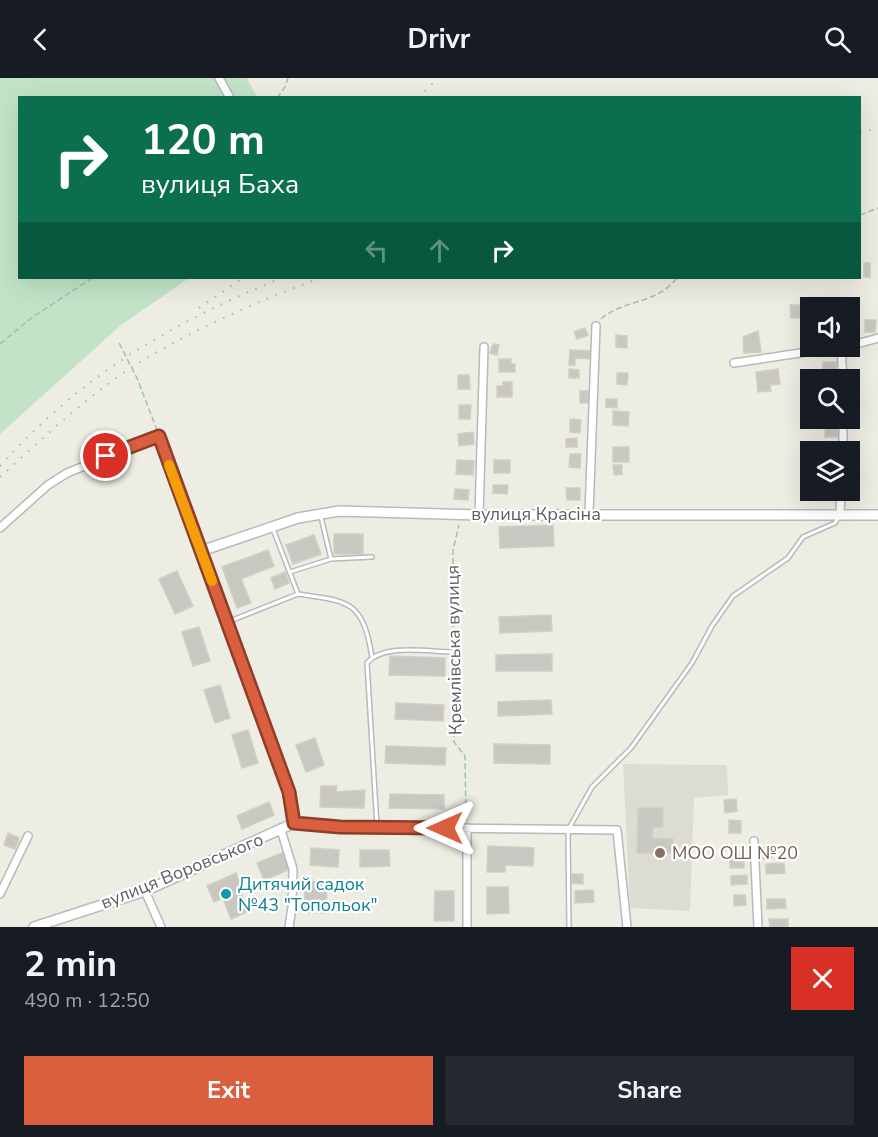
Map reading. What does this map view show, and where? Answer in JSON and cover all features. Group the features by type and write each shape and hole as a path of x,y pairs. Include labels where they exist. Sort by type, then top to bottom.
{"street":[{"path":"219,78 229,96"},
{"path":"588,513 596,326"},
{"path":"860,343 878,338"},
{"path":"479,515 484,348"},
{"path":"734,363 800,353"},
{"path":"0,528 48,485 67,473 159,436 289,792 294,823 377,827 617,830 627,927"},
{"path":"840,515 841,501"},
{"name":"вулиця Красіна","path":"201,551 320,513 339,511 479,515 588,513 878,515"},
{"name":"вулиця Воровського","path":"34,927 145,891 294,823"},
{"path":"467,828 467,927"},
{"path":"281,830 293,869 289,927"},
{"path":"0,894 28,836"},
{"path":"754,841 758,927"},
{"path":"145,891 161,927"}],"lane":[{"path":"320,513 331,558"},
{"path":"569,927 568,830 592,787 631,748 692,663 712,626 733,596 788,558 803,537 835,523 840,515"},
{"path":"273,527 298,594"},
{"path":"290,572 331,558 372,557"},
{"path":"228,621 298,594 341,600 353,607 368,631 372,657"},
{"path":"377,827 367,663 372,657 394,651 453,652"}],"path":[{"path":"278,96 288,78"},
{"path":"861,215 878,208"},
{"path":"0,344 30,319 90,279"},
{"path":"596,326 602,317 666,291 676,279"},
{"path":"119,343 137,378 159,436"},
{"name":"Кремлівська вулиця","path":"462,514 453,550 454,742 465,756 467,828"}],"shaded area":[{"name":"МОО ОШ №20","path":"623,764 727,765 728,795 694,798 690,911 630,908"}],"green space":[{"path":"0,78 247,78 256,96 18,96 18,279 188,279 121,325 0,434"}],"building":[{"path":"864,263 870,263 870,277 864,277"},
{"path":"790,305 800,305 800,318 791,318"},
{"path":"865,320 876,320 875,332 865,332"},
{"path":"585,328 588,335 577,339 574,332"},
{"path":"758,331 761,352 744,353 743,337"},
{"path":"616,335 627,336 627,348 616,347"},
{"path":"493,344 499,345 497,355 490,353"},
{"path":"570,350 592,351 592,359 575,358 575,365 569,365"},
{"path":"499,359 511,359 511,364 515,364 515,372 499,372"},
{"path":"823,362 836,362 836,369 823,369"},
{"path":"569,369 579,370 579,378 569,378"},
{"path":"778,369 780,384 770,385 771,391 758,392 756,372"},
{"path":"617,373 628,373 627,385 617,384"},
{"path":"458,375 469,375 470,389 458,389"},
{"path":"503,382 512,382 512,397 497,397 497,386 503,386"},
{"path":"580,391 588,391 588,403 580,403"},
{"path":"606,399 617,399 617,408 606,407"},
{"path":"459,405 471,405 470,419 459,419"},
{"path":"613,411 629,412 628,426 613,425"},
{"path":"570,419 581,420 580,433 570,432"},
{"path":"825,429 838,429 838,437 825,437"},
{"path":"473,432 474,444 459,446 458,434"},
{"path":"577,438 577,447 566,447 566,439"},
{"path":"613,447 629,447 629,462 613,462"},
{"path":"570,454 581,454 580,468 569,467"},
{"path":"457,460 474,461 473,475 456,474"},
{"path":"494,460 510,460 510,473 494,473"},
{"path":"613,465 622,465 622,474 614,475"},
{"path":"493,485 508,485 507,494 493,493"},
{"path":"566,488 580,488 580,500 567,500"},
{"path":"455,489 469,490 468,500 454,499"},
{"path":"553,525 554,546 500,548 499,527"},
{"path":"334,534 363,534 363,554 334,554"},
{"path":"314,535 321,554 293,564 286,545"},
{"path":"268,550 274,566 241,579 251,603 237,608 222,567"},
{"path":"177,571 193,606 175,614 159,579"},
{"path":"285,572 289,583 275,589 271,578"},
{"path":"551,615 552,631 500,633 499,617"},
{"path":"199,627 210,661 193,666 182,632"},
{"path":"552,654 552,671 496,671 496,655"},
{"path":"390,656 445,658 445,676 389,675"},
{"path":"220,685 230,718 215,723 204,690"},
{"path":"551,700 552,714 498,716 498,702"},
{"path":"396,703 444,705 443,721 395,719"},
{"path":"248,730 258,763 242,768 232,735"},
{"path":"315,738 324,765 306,772 296,745"},
{"path":"494,744 550,745 550,764 494,763"},
{"path":"386,746 446,748 445,765 385,763"},
{"path":"321,786 337,786 336,792 365,790 364,808 320,807"},
{"path":"390,794 444,795 444,809 389,808"},
{"path":"736,799 737,811 725,813 724,800"},
{"path":"269,802 274,815 242,829 237,816"},
{"path":"638,808 663,808 663,827 653,827 652,838 673,839 673,853 637,853"},
{"path":"729,820 741,821 741,833 729,833"},
{"path":"8,833 19,838 15,849 4,845"},
{"path":"488,846 534,848 533,866 505,865 505,872 487,872"},
{"path":"770,847 772,858 760,860 759,849"},
{"path":"311,848 339,850 338,867 310,865"},
{"path":"360,850 389,850 390,866 360,867"},
{"path":"284,852 291,869 264,880 257,863"},
{"path":"730,854 744,854 744,868 730,868"},
{"path":"784,863 785,873 766,874 766,864"},
{"name":"Дитячий садок №43 \"Топольок\"","path":"236,873 243,889 240,891 249,911 231,919 223,898 214,902 207,886"},
{"path":"572,874 583,874 583,884 572,883"},
{"path":"747,875 747,884 731,885 731,876"},
{"path":"305,881 327,882 326,913 304,912"},
{"path":"487,887 508,887 509,913 487,914"},
{"path":"593,890 594,902 575,903 575,891"},
{"path":"435,891 454,891 454,921 434,921"},
{"path":"734,895 745,895 746,905 734,906"},
{"path":"767,899 785,899 786,908 767,909"},
{"path":"769,919 788,919 788,927 770,927"}],"railway":[{"path":"420,96 438,78"},
{"path":"861,132 878,128"},
{"path":"199,308 242,279"},
{"path":"0,466 63,404 129,355 201,314 279,279"},
{"path":"0,477 48,433 134,366 225,317 317,279"}],"slow traffic":[{"path":"169,465 212,581"}],"place":[{"name":"МОО ОШ №20","path":"660,853"},
{"name":"Дитячий садок №43 \"Топольок\"","path":"226,894"}],"route":[{"path":"106,456 159,436 237,644 289,792 294,823 340,827 445,828"}]}
